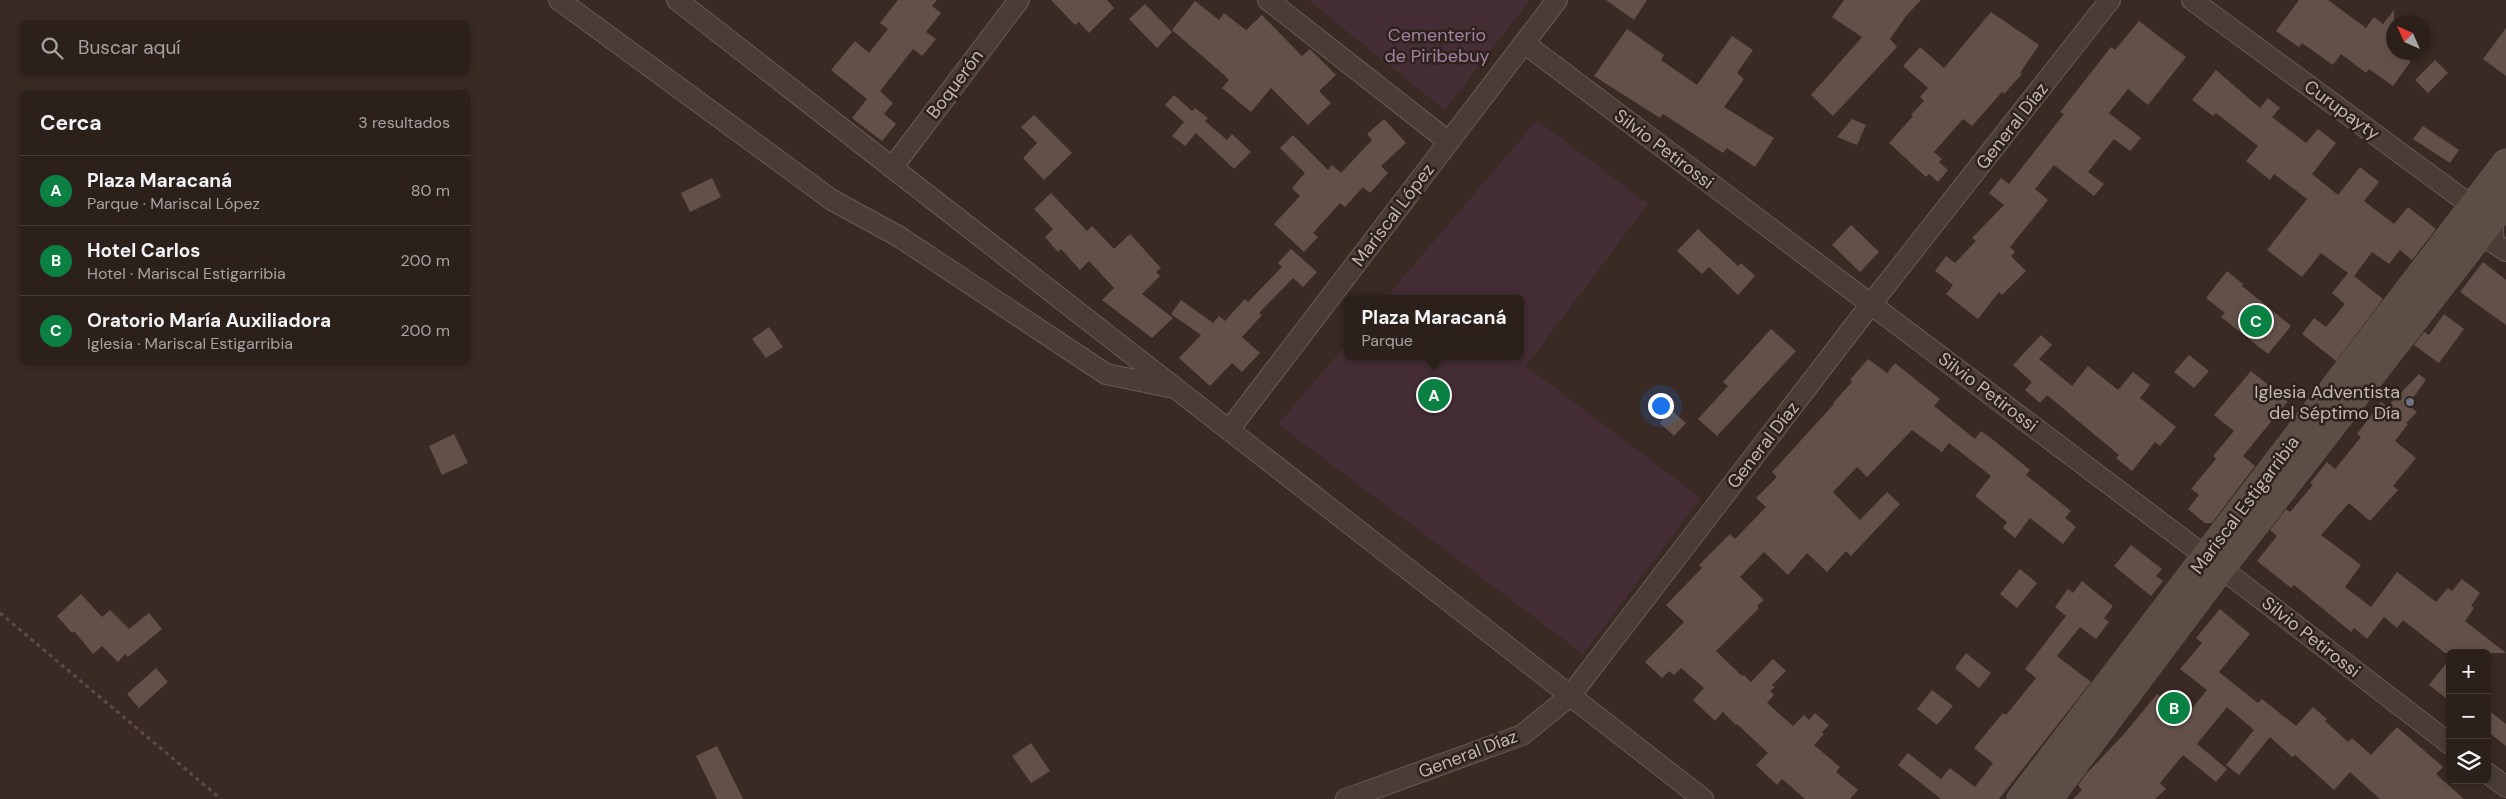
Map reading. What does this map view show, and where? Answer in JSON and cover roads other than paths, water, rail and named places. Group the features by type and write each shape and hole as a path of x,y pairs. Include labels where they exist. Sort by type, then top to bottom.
{"street":[{"path":"559,0 832,200 898,236 1106,374 1175,389"},
{"path":"677,0 1702,799"},
{"name":"Boquerón","path":"892,168 1019,0"},
{"path":"1268,0 1449,142"},
{"name":"Mariscal López","path":"1229,430 1557,0"},
{"name":"General Díaz","path":"1346,799 1522,735 1570,696 1872,304 2110,0"},
{"name":"Curupayty","path":"2192,0 2494,211"},
{"name":"Silvio Petirossi","path":"1524,43 2213,562 2446,741"},
{"path":"2506,163 2494,211 2494,242 2506,251"},
{"path":"2048,799 2213,562 2494,211"},
{"name":"Mariscal Estigarribia","path":"2021,799 2213,562"},
{"path":"2491,776 2506,787"}],"place":[{"name":"Oratorio María Auxiliadora","path":"2256,321"},
{"name":"Plaza Maracaná","path":"1434,395"},
{"name":"Iglesia Adventista del Séptimo Día","path":"2410,402"},
{"name":"Hotel Carlos","path":"2174,708"}],"park label":[{"name":"Cementerio de Piribebuy","path":"1437,45"}]}
